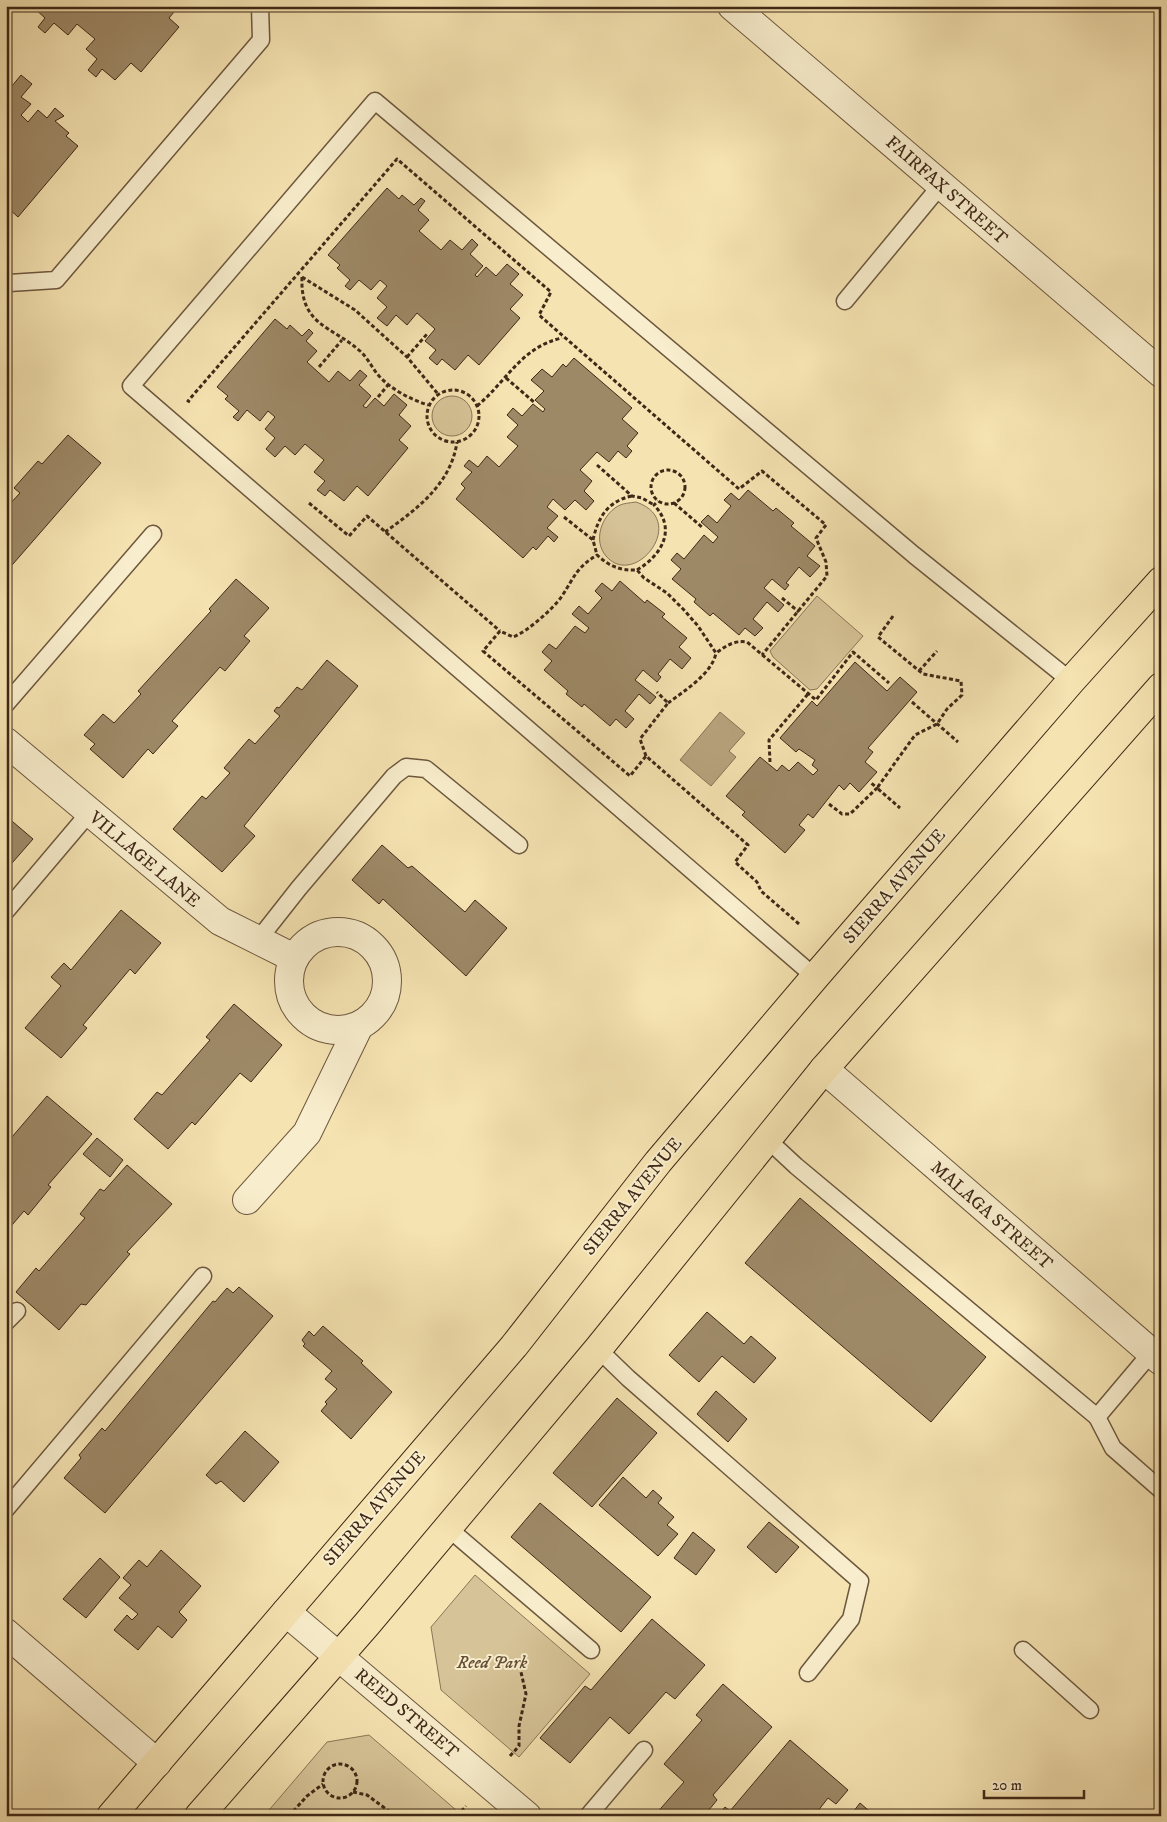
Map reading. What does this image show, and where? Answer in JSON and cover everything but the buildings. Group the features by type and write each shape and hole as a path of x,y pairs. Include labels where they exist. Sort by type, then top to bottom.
{"main road":[{"name":"SIERRA AVENUE","path":"111,1816 514,1346 658,1162 815,977 1071,681 1161,581"},
{"path":"200,1816 448,1528 598,1349 824,1069 1161,687"}],"street":[{"name":"FAIRFAX STREET","path":"732,6 1161,373"},
{"name":"VILLAGE LANE","path":"6,742 220,921 294,958"},
{"path":"331,932 347,932 362,937 374,947 383,960 388,975 387,990 377,1012 359,1026 344,1030 329,1030 314,1024 303,1015 294,1002 289,988 289,973 294,958 316,936 331,932"},
{"path":"247,1200 307,1133 359,1026"},
{"name":"MALAGA STREET","path":"824,1069 1156,1357"},
{"name":"REED STREET","path":"286,1612 527,1816"},
{"path":"6,1633 157,1763"}],"lane":[{"path":"6,280 9,283 56,280 261,40 260,6"},
{"path":"815,977 131,386 375,101 906,548 1071,681"},
{"path":"845,301 941,185"},
{"path":"6,704 152,534"},
{"path":"258,940 299,888 394,776 406,768 426,769 519,845"},
{"path":"6,911 89,813"},
{"path":"767,1139 1097,1417 1113,1448 1161,1490"},
{"path":"6,1509 203,1276"},
{"path":"598,1349 628,1378 860,1581 851,1619 808,1672"},
{"path":"1097,1417 1156,1357"},
{"path":"448,1528 591,1650"},
{"path":"1023,1650 1090,1710"},
{"path":"588,1816 644,1750"}],"path":[{"path":"196,407 188,401 398,159 551,292 539,315 562,338 739,489 762,471 826,525 816,538 826,562 827,576 762,655"},
{"path":"298,274 355,310 407,357 438,394"},
{"path":"302,277 303,300 313,317 342,340 362,352 388,385 414,400 428,405"},
{"path":"407,357 427,334"},
{"path":"477,406 506,378 521,359 537,346 562,338"},
{"path":"318,367 342,340"},
{"path":"506,378 535,403"},
{"path":"378,397 388,385"},
{"path":"447,390 465,393 477,406 479,422 476,429 465,440 449,442 434,436 427,422 428,405 438,394 447,390"},
{"path":"385,532 416,510 432,494 447,474 457,442"},
{"path":"597,465 632,496"},
{"path":"674,503 684,493 684,483 679,475 669,471 659,473 652,482 652,492 658,501 674,503 703,528"},
{"path":"632,496 642,498 654,505 662,514 665,537 661,547 653,557 637,570 620,569 607,564 598,555 593,540 596,526 603,512 613,502 632,496"},
{"path":"305,499 349,536 367,516 500,631 513,637 522,634 561,597 574,574 598,555"},
{"path":"654,505 658,501"},
{"path":"564,517 593,540"},
{"path":"637,570 644,578 667,594 684,610 698,626 716,653 714,662 668,703 640,740 646,756 748,845 735,862 757,882 761,892 800,924"},
{"path":"782,598 799,612"},
{"path":"829,804 842,814 850,814 877,788 915,735 937,724 947,709 962,695 961,681 923,674 878,637 893,616"},
{"path":"500,631 483,651 602,754 630,776 646,756"},
{"path":"716,653 738,641 746,642 816,700 854,652 889,683"},
{"path":"919,671 937,651"},
{"path":"657,692 668,703"},
{"path":"770,762 769,740 808,694"},
{"path":"912,702 958,742"},
{"path":"870,782 900,808"},
{"path":"510,1756 519,1746 519,1726 526,1694 518,1659"},
{"path":"343,1764 356,1775 356,1786 349,1796 338,1798 328,1794 323,1784 322,1779 328,1769 343,1764"},
{"path":"290,1816 307,1796 323,1784"},
{"path":"353,1792 367,1795 391,1814 408,1816"},
{"path":"457,1816 466,1806"}],"green space":[{"path":"456,396 463,399 469,405 472,416 471,424 463,433 456,436 448,436 441,433 433,424 432,412 435,405 444,397"},
{"path":"636,502 651,511 658,523 658,536 652,548 642,559 631,564 618,564 606,556 602,550 600,536 603,522 612,510 618,506"},
{"path":"817,596 863,636 817,689 810,690 773,657 770,651"},
{"name":"Reed Park","path":"475,1575 590,1674 519,1757 441,1690 431,1627"},
{"path":"369,1735 463,1816 264,1816 327,1742"}],"shaded area":[{"path":"720,712 745,733 729,751 736,757 711,786 680,760"}]}
